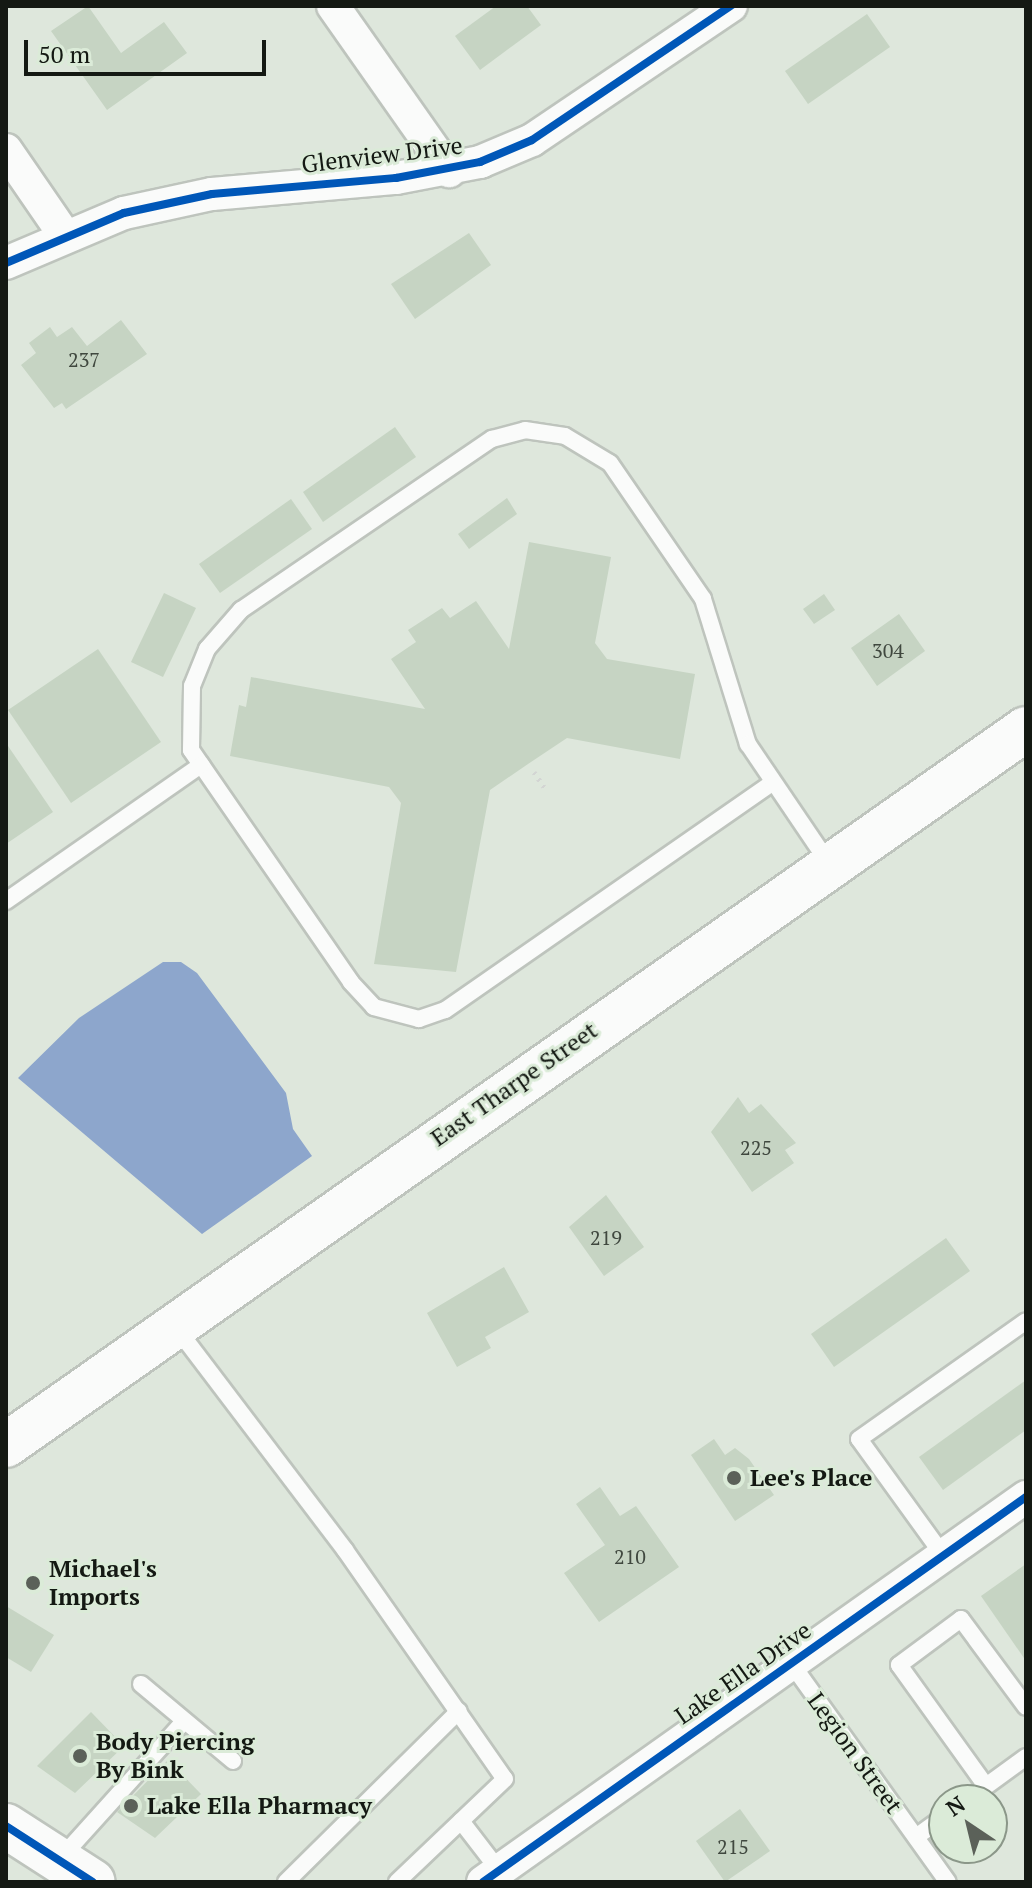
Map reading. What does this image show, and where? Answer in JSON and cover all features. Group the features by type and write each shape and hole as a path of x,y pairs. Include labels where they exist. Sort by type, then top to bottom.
{"main road":[{"name":"East Tharpe Street","path":"6,1445 1026,729"},
{"path":"6,1826 76,1871"}],"street":[{"path":"333,6 449,171"},
{"name":"Glenview Drive","path":"6,263 63,233 212,194 449,171 532,140 731,6"},
{"path":"6,150 63,233"},
{"name":"Lake Ella Drive","path":"490,1875 1026,1497"}],"lane":[{"path":"772,783 445,1010 419,1019 374,1007 351,982 201,765 191,750 192,686 207,649 241,610 492,439 525,430 565,436 610,463 703,599 748,744 831,866"},
{"path":"6,901 201,765"},
{"path":"943,1555 859,1439 1026,1321"},
{"path":"174,1326 459,1711 505,1779 397,1882"},
{"path":"985,1784 899,1665 961,1619 1026,1707"},
{"name":"Legion Street","path":"791,1663 948,1882"},
{"path":"141,1684 233,1761"},
{"path":"286,1882 459,1711"},
{"path":"76,1871 184,1721"},
{"path":"989,1784 1026,1757"},
{"path":"461,1821 490,1875"},
{"path":"916,1837 928,1828"}],"path":[{"path":"534,772 547,791"}],"water":[{"path":"163,962 181,962 197,973 286,1093 293,1129 312,1156 202,1234 18,1078 79,1018"}],"building":[{"path":"88,6 121,53 164,22 187,53 107,110 51,31"},
{"path":"496,6 527,6 541,25 480,70 455,36"},
{"path":"867,14 890,47 808,104 785,71"},
{"path":"469,233 491,265 415,319 391,284"},
{"path":"121,320 147,354 66,409 62,403 54,408 21,365 36,353 29,343 50,327 57,337 72,327 87,346"},
{"path":"395,427 416,457 323,522 303,492"},
{"path":"507,498 517,514 469,549 458,534"},
{"path":"291,499 312,529 220,593 199,564"},
{"path":"529,542 611,557 595,643 607,659 695,674 680,759 567,738 528,764 490,790 456,972 374,964 401,803 389,787 230,756 239,705 246,707 251,677 425,709 391,659 416,642 408,630 442,608 450,618 476,601 509,649"},
{"path":"164,593 196,608 163,677 131,662"},
{"path":"824,594 835,610 814,624 803,609"},
{"path":"899,614 925,651 877,686 851,648"},
{"path":"98,649 161,742 71,803 8,710"},
{"path":"6,743 53,812 6,844"},
{"path":"738,1097 749,1113 761,1104 796,1143 785,1150 794,1163 752,1192 711,1132"},
{"path":"606,1195 644,1247 604,1276 569,1227"},
{"path":"946,1238 970,1271 834,1367 811,1334"},
{"path":"504,1267 529,1312 485,1337 491,1348 457,1367 427,1313"},
{"path":"1026,1380 1026,1430 943,1490 919,1457"},
{"name":"Lee's Place","path":"714,1439 725,1455 735,1448 749,1459 774,1495 735,1521 691,1455"},
{"path":"600,1487 620,1516 636,1506 679,1567 599,1622 564,1573 605,1545 576,1504"},
{"path":"1026,1564 1026,1661 981,1596"},
{"path":"6,1606 54,1635 31,1672 6,1657"},
{"name":"Body Piercing By Bink","path":"91,1712 124,1746 75,1793 37,1766"},
{"path":"168,1760 201,1794 155,1838 117,1812"},
{"path":"740,1809 770,1851 725,1882 696,1841"}],"cycle path":[{"path":"6,263 124,213 212,194 396,178 480,162 532,140 731,6"},
{"path":"483,1882 1026,1497"},
{"path":"6,1826 93,1882"}],"place":[{"name":"Lee's Place","path":"734,1478"},
{"name":"Michael's Imports","path":"33,1583"},
{"name":"Body Piercing By Bink","path":"80,1756"},
{"name":"Lake Ella Pharmacy","path":"131,1806"}]}
